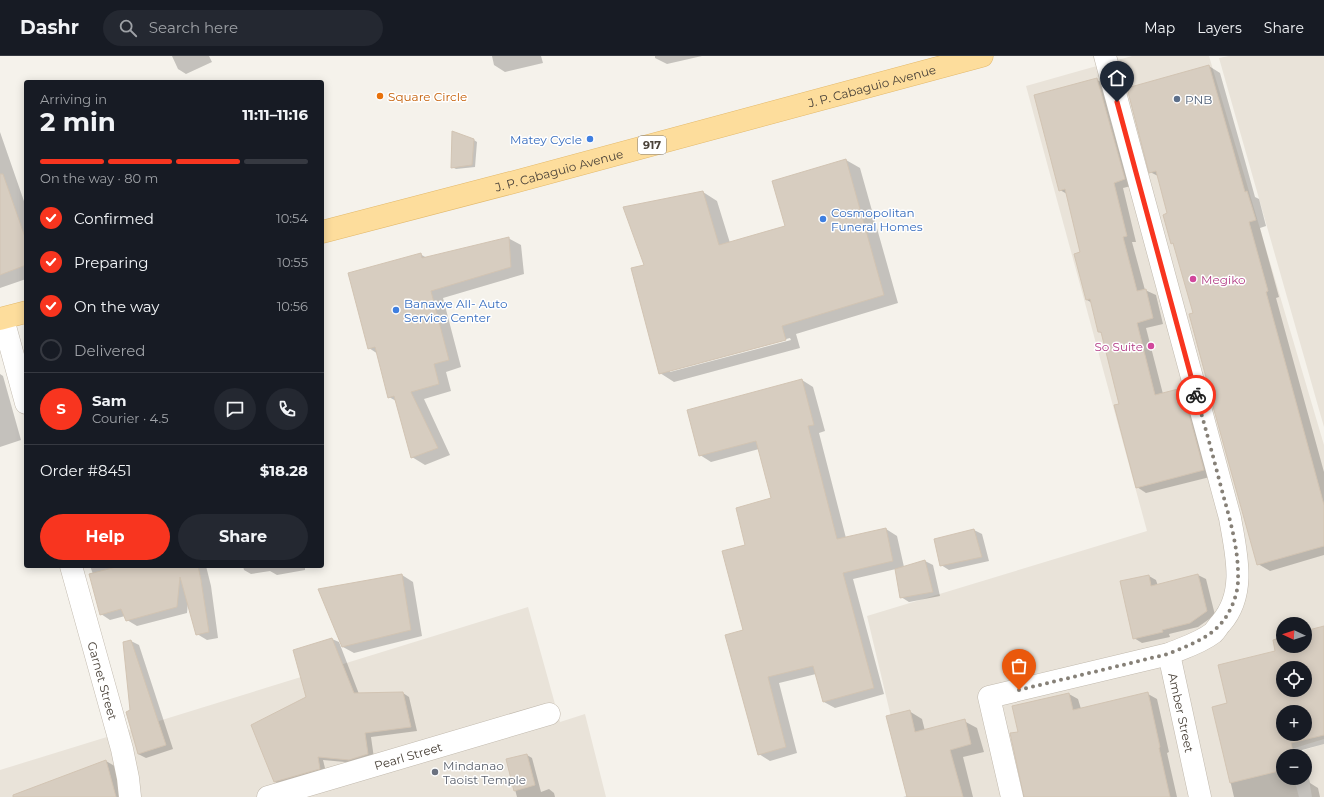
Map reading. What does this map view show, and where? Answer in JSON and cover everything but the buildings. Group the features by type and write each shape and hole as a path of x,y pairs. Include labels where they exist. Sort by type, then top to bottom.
{"main road":[{"name":"J. P. Cabaguio Avenue","path":"324,231 982,56"},
{"path":"1,319 24,313"}],"street":[{"path":"1012,797 989,697 1168,654 1191,645 1213,633 1226,617 1235,598 1238,580 1236,550 1230,518 1104,56"},
{"path":"1,319 24,396"},
{"name":"Garnet Street","path":"73,568 122,749 130,797"},
{"name":"Amber Street","path":"1168,654 1200,797"},
{"name":"Pearl Street","path":"280,795 549,714"}],"shaded area":[{"path":"1132,56 1209,56 1324,445 1324,739 1291,749 1276,749 1276,785 1296,785 1299,797 910,797 867,616 1147,531 1026,86"},
{"path":"1229,56 1324,56 1324,427 1219,58"},
{"path":"528,607 560,722 585,714 606,797 0,797 0,770"},
{"path":"1324,744 1324,797 1312,797 1310,785 1312,785 1312,749 1307,749"}],"way so far":[{"path":"1019,690 1168,654 1191,645 1213,633 1226,617 1235,598 1238,580 1236,550 1230,518 1196,395"}],"place":[{"name":"Square Circle","path":"380,96"},
{"name":"PNB","path":"1177,99"},
{"name":"Matey Cycle","path":"590,139"},
{"name":"Cosmopolitan Funeral Homes","path":"823,219"},
{"name":"Megiko","path":"1193,279"},
{"name":"Banawe All- Auto Service Center","path":"396,310"},
{"name":"So Suite","path":"1151,346"},
{"name":"Mindanao Taoist Temple","path":"435,772"}],"route":[{"path":"1117,102 1196,395"}]}
